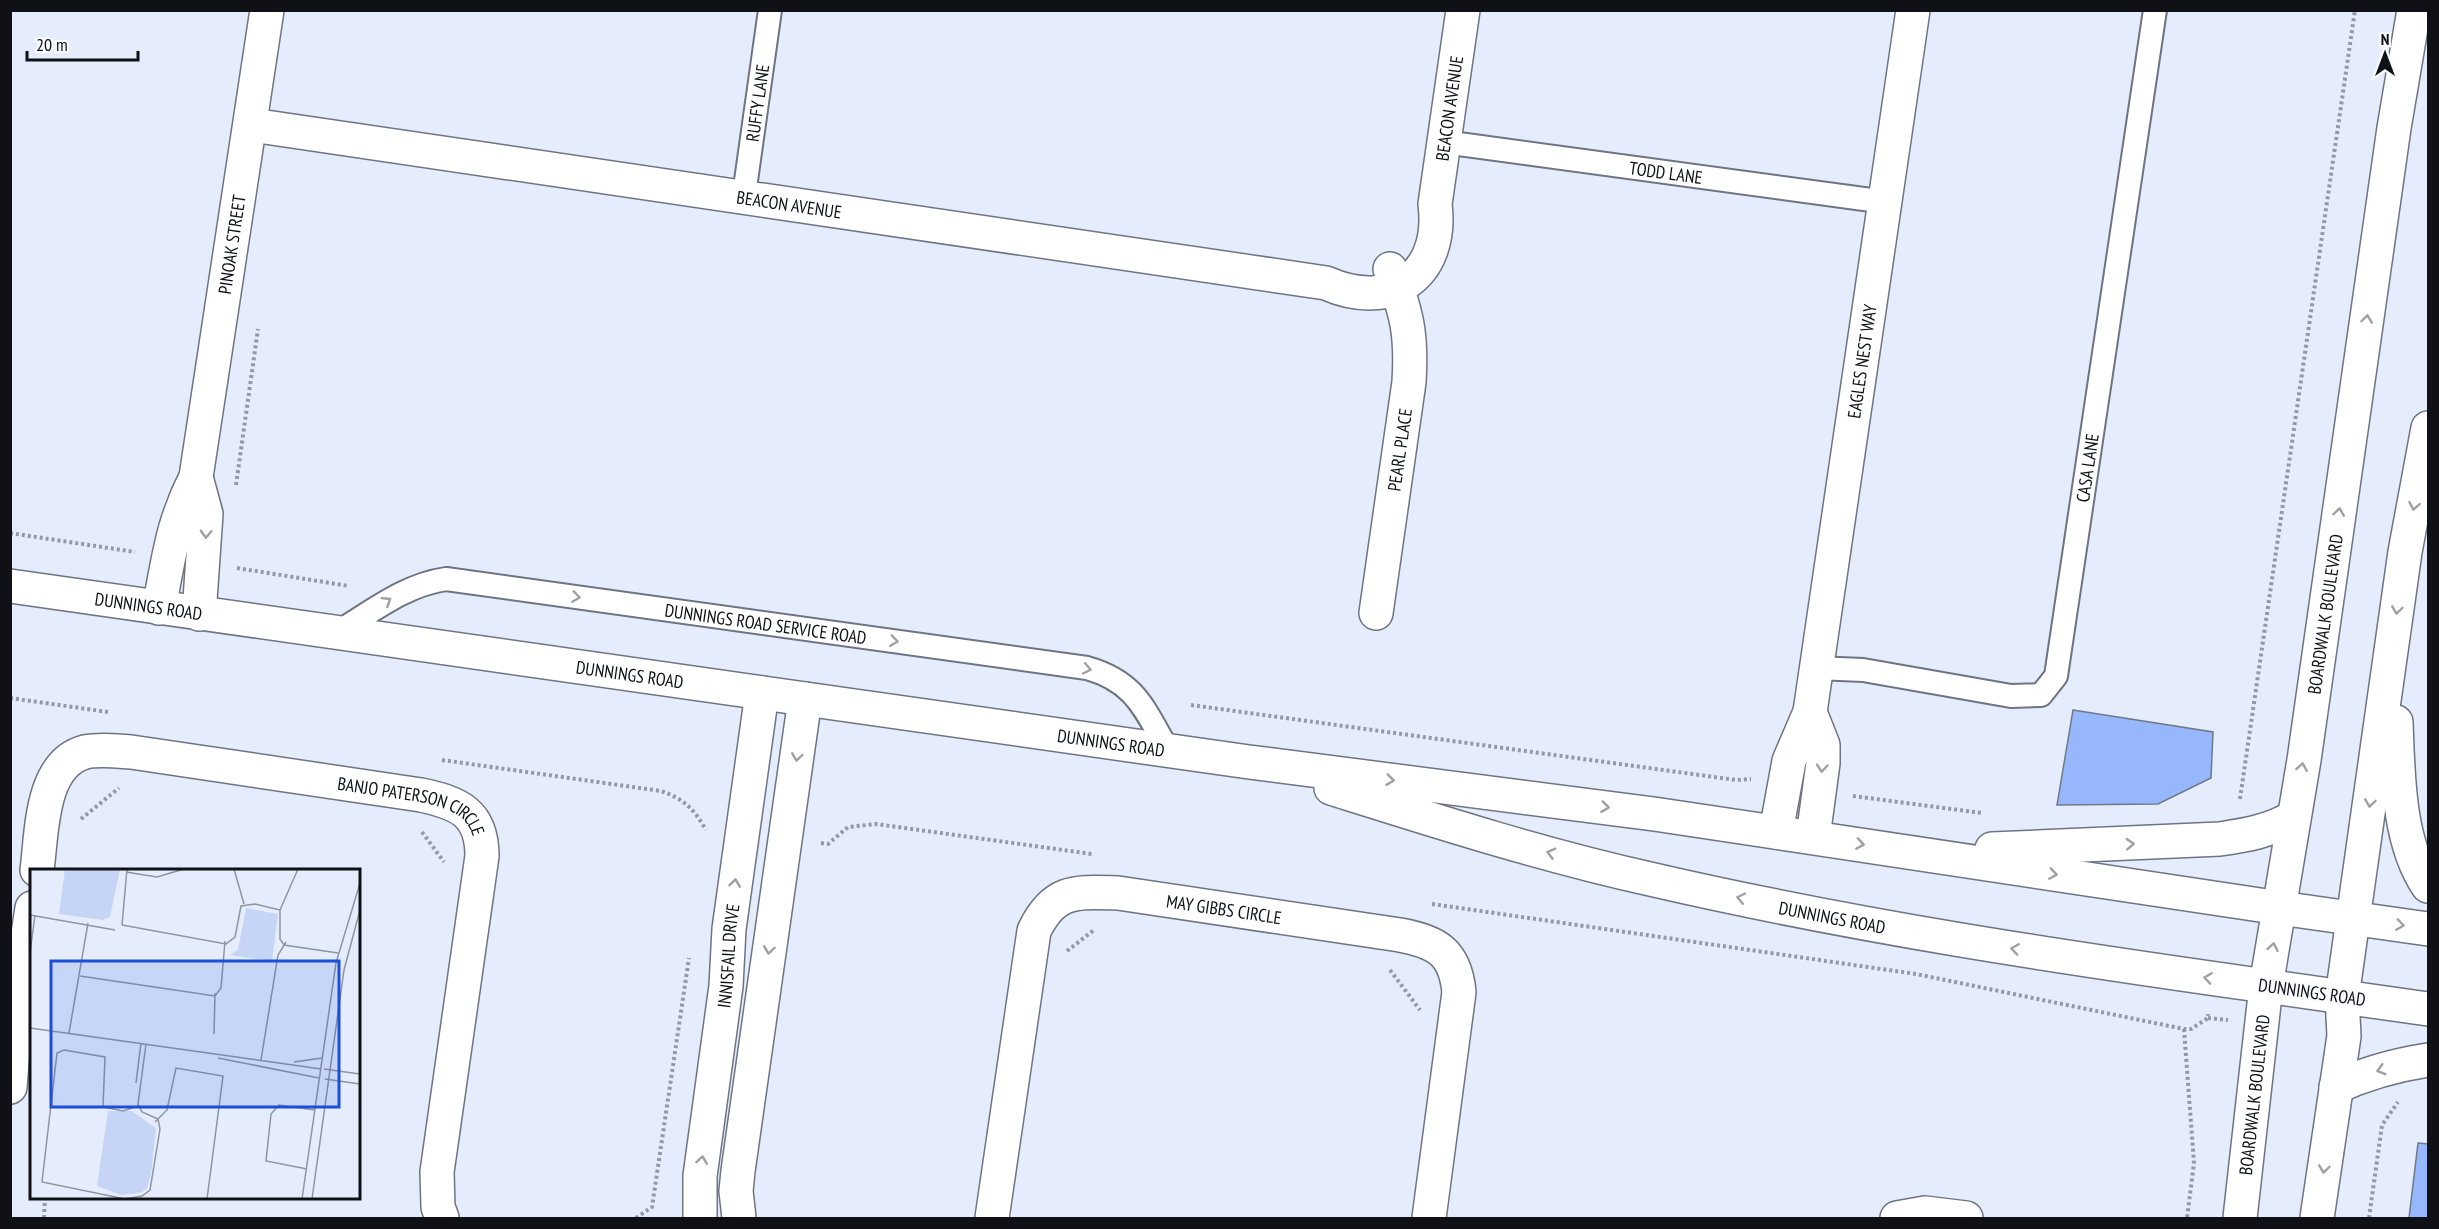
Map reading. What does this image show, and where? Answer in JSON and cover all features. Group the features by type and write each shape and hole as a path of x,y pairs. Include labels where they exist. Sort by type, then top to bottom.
{"street":[{"name":"PINOAK STREET","path":"159,608 173,531 180,509 196,477 252,124 267,10"},
{"name":"BEACON AVENUE","path":"252,124 744,195 1326,283 1343,277 1378,274 1394,279 1417,226 1435,204 1463,10"},
{"name":"EAGLES NEST WAY","path":"1776,832 1783,784 1796,741 1810,712 1913,10"},
{"name":"BOARDWALK BOULEVARD","path":"2240,1218 2266,986 2294,817 2394,128 2414,10"},
{"name":"PEARL PLACE","path":"1376,613 1409,382 1410,334 1405,306 1394,279"},
{"path":"2317,1218 2344,1036 2342,997 2405,552 2428,428"},
{"name":"PINOAK STREET","path":"196,477 207,514 199,614"},
{"name":"DUNNINGS ROAD","path":"10,586 1249,762 1654,814 2428,929"},
{"path":"2392,645 2397,759 2406,825 2412,852 2428,886"},
{"name":"INNISFAIL DRIVE","path":"700,1218 700,1176 726,986 729,929 762,693"},
{"path":"740,1218 736,1191 738,1171 805,699"},
{"name":"EAGLES NEST WAY","path":"1810,712 1823,745 1820,791 1813,837"},
{"name":"BANJO PATERSON CIRCLE","path":"37,869 50,788 63,767 87,752 132,752 438,798 461,807 477,825 482,844 481,873 437,1172 438,1207 442,1218"},
{"name":"DUNNINGS ROAD","path":"1249,762 1500,839 1649,879 1929,937 2428,1009"},
{"path":"1904,851 2040,848 2220,839 2255,834 2276,828 2294,817"},
{"name":"MAY GIBBS CIRCLE","path":"992,1218 1034,931 1047,906 1059,898 1088,892 1118,894 1400,935 1434,945 1446,954 1454,965 1459,992 1429,1218"},
{"path":"10,1087 16,1013 30,921"},
{"path":"2336,1087 2360,1076 2398,1065 2428,1060"},
{"path":"1897,1218 1925,1213 1966,1218"}],"lane":[{"name":"RUFFY LANE","path":"744,195 770,10"},
{"name":"CASA LANE","path":"1816,668 1863,670 2011,696 2041,695 2055,676 2155,10"},
{"name":"TODD LANE","path":"1444,142 1886,202"},
{"name":"DUNNINGS ROAD SERVICE ROAD","path":"338,632 407,589 424,582 446,579 1087,668 1111,675 1130,691 1142,705 1168,750"}],"path":[{"path":"2220,839 2214,812 2238,810 2355,10"},
{"path":"10,698 114,713"},
{"path":"1191,705 1736,780 1760,778 1783,784"},
{"path":"80,828 81,817 120,787 128,788 132,752"},
{"path":"439,760 661,791 677,796 690,806 706,830 705,838"},
{"path":"1820,791 1990,814"},
{"path":"785,837 828,844 848,827 876,824 1097,855"},
{"path":"420,830 451,871"},
{"path":"706,830 742,831"},
{"path":"1427,903 1916,974 2184,1029 2191,1029 2208,1018 2212,978"},
{"path":"636,1218 652,1207 690,949"},
{"path":"1389,969 1420,1010 1418,1021"},
{"path":"2184,1029 2194,1163 2187,1218"},
{"path":"2369,1218 2382,1125 2399,1101"},
{"path":"44,1218 45,1199"}],"building":[{"path":"2073,710 2213,732 2211,778 2158,804 2057,805"},
{"path":"2418,1143 2428,1144 2428,1218 2409,1218"}]}
